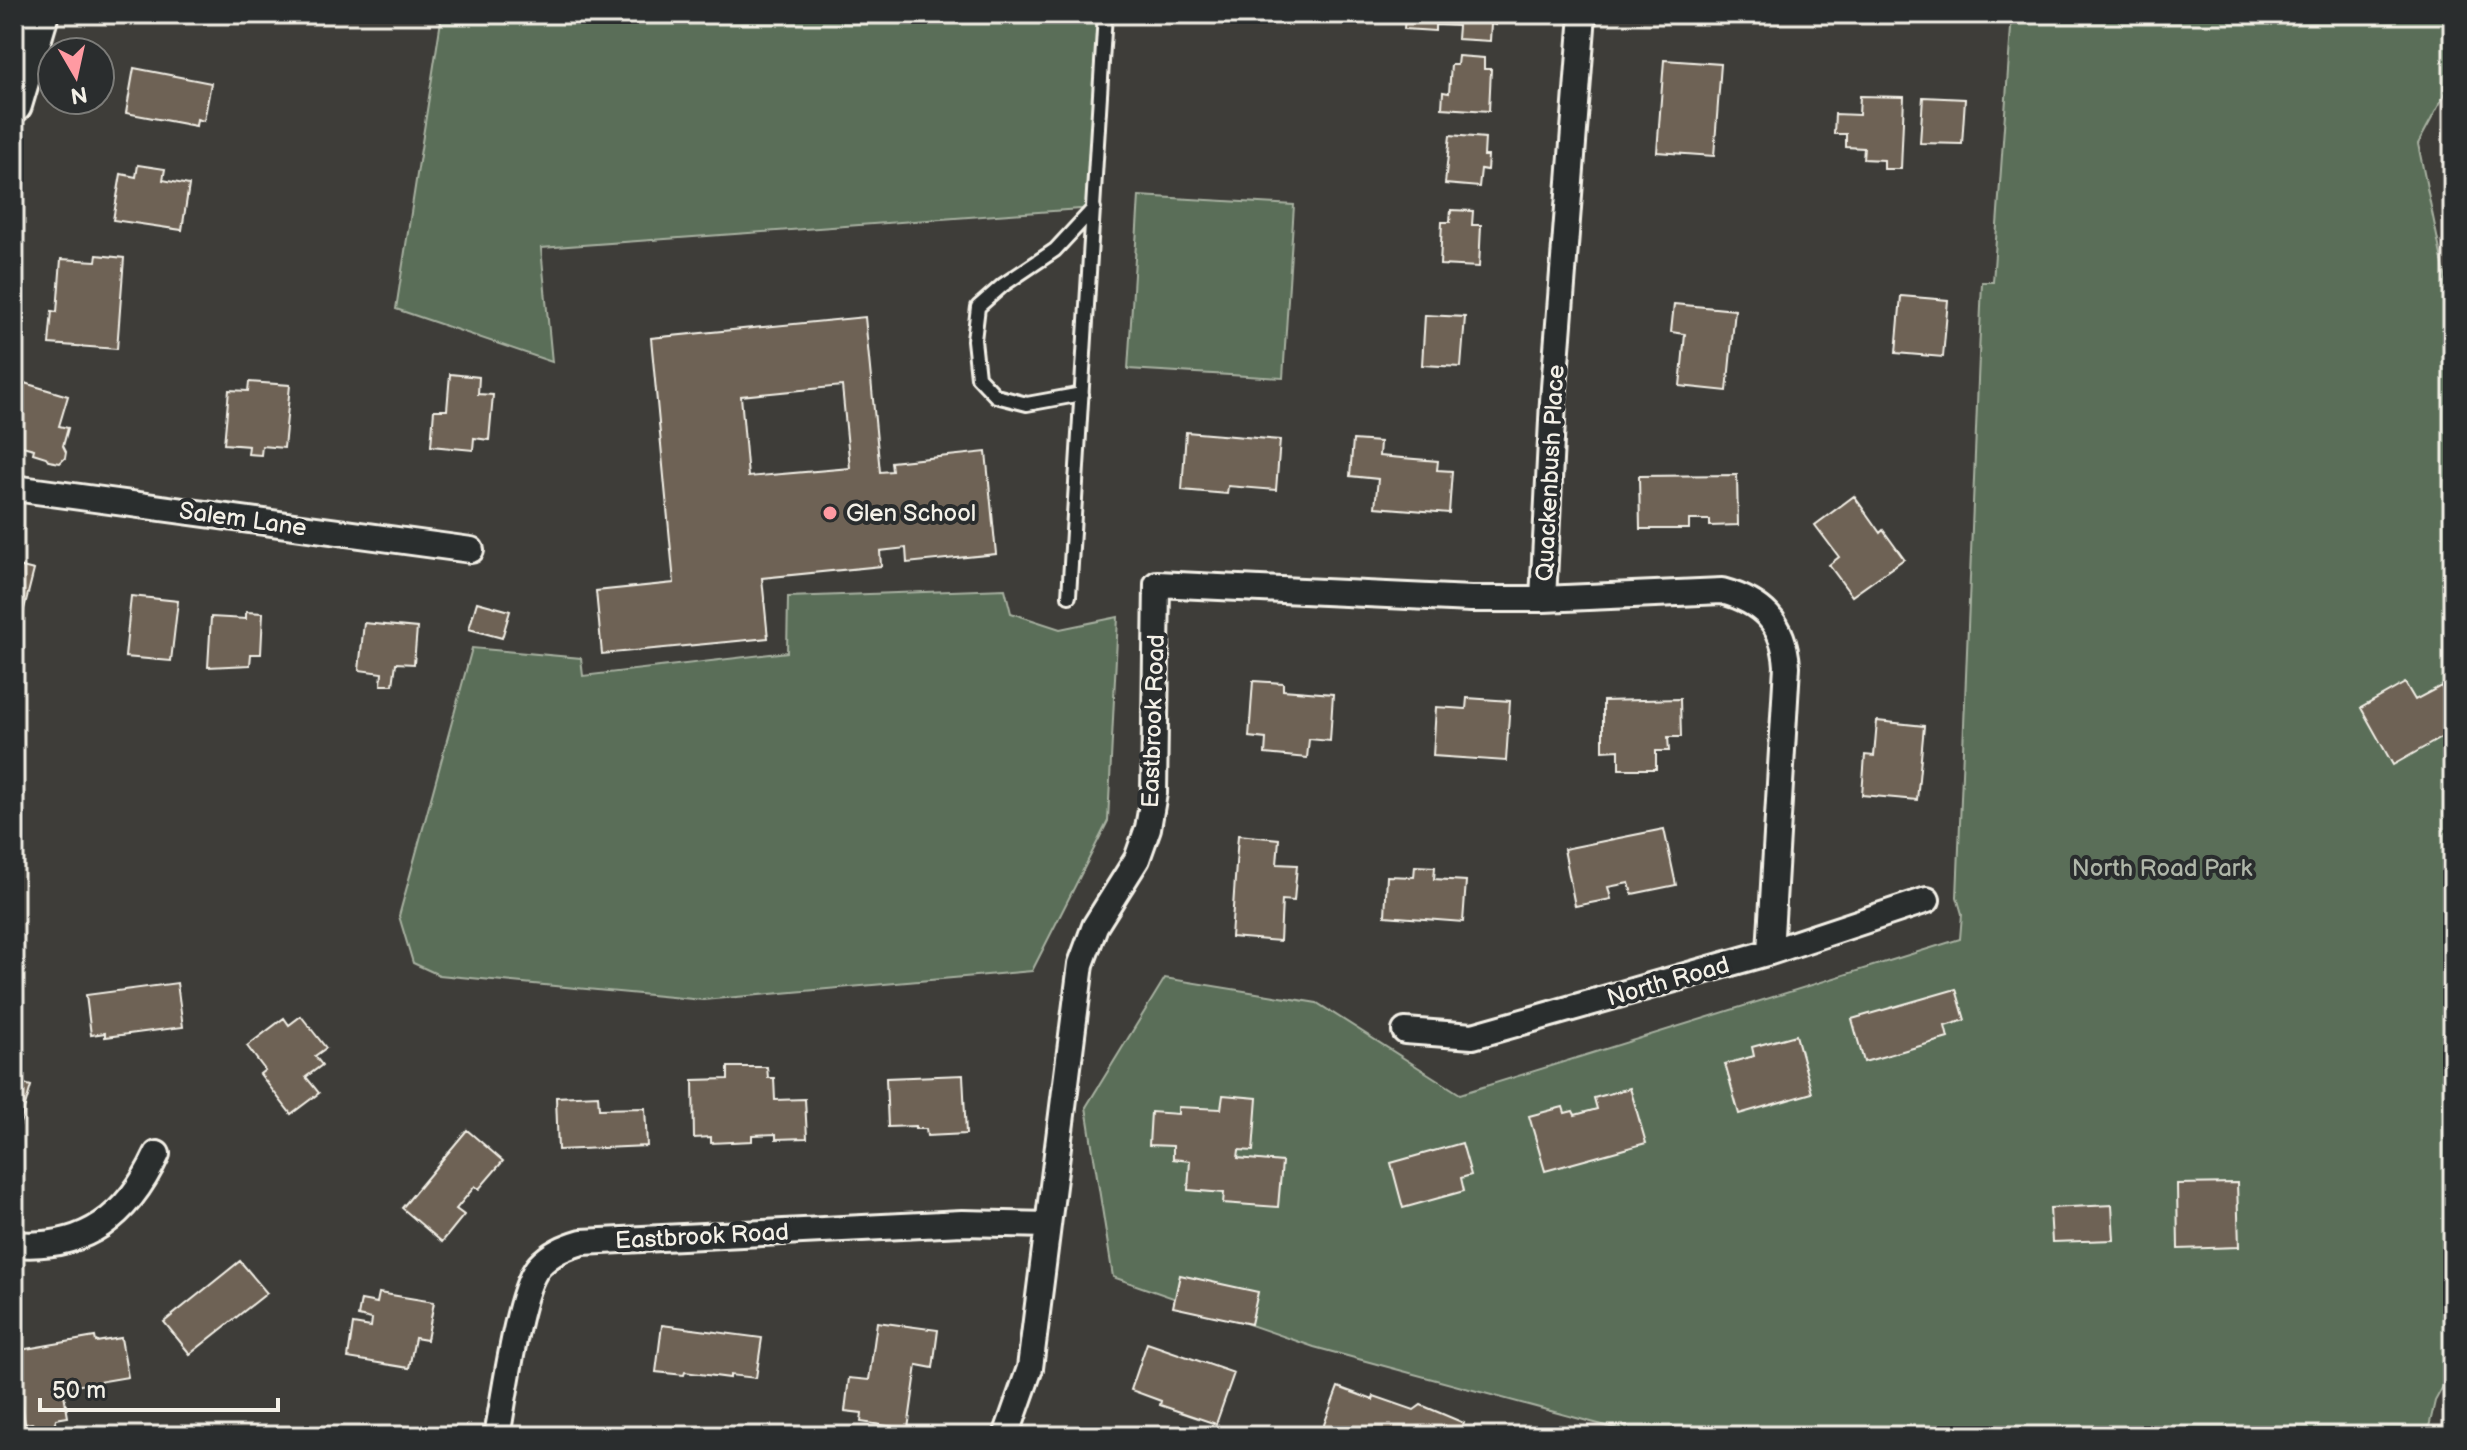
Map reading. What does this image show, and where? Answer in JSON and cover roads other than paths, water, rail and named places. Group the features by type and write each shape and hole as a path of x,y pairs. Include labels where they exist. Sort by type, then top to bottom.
{"main road":[{"path":"14,105 41,14"}],"street":[{"name":"Quackenbush Place","path":"1583,14 1553,401 1543,599 1722,591 1745,598 1765,611 1779,630 1787,666 1770,952"},
{"name":"Salem Lane","path":"14,488 471,550"},
{"name":"Eastbrook Road","path":"1006,1436 1030,1368 1081,964 1095,926 1137,859 1148,828 1154,793 1157,584 1455,599 1543,599"},
{"name":"North Road","path":"1405,1031 1473,1036 1770,952 1927,900"},
{"path":"14,1244 46,1245 76,1237 101,1225 124,1206 143,1183 157,1154"},
{"name":"Eastbrook Road","path":"497,1436 525,1289 538,1267 558,1250 582,1242 598,1241 962,1223 1048,1225"}],"lane":[{"path":"1069,596 1105,14"},
{"path":"1082,394 1027,404 996,396 978,377 974,340 978,307 1003,285 1055,250 1094,208"}],"place":[{"name":"Glen School","path":"830,513"}],"park label":[{"name":"North Road Park","path":"2162,868"}]}
